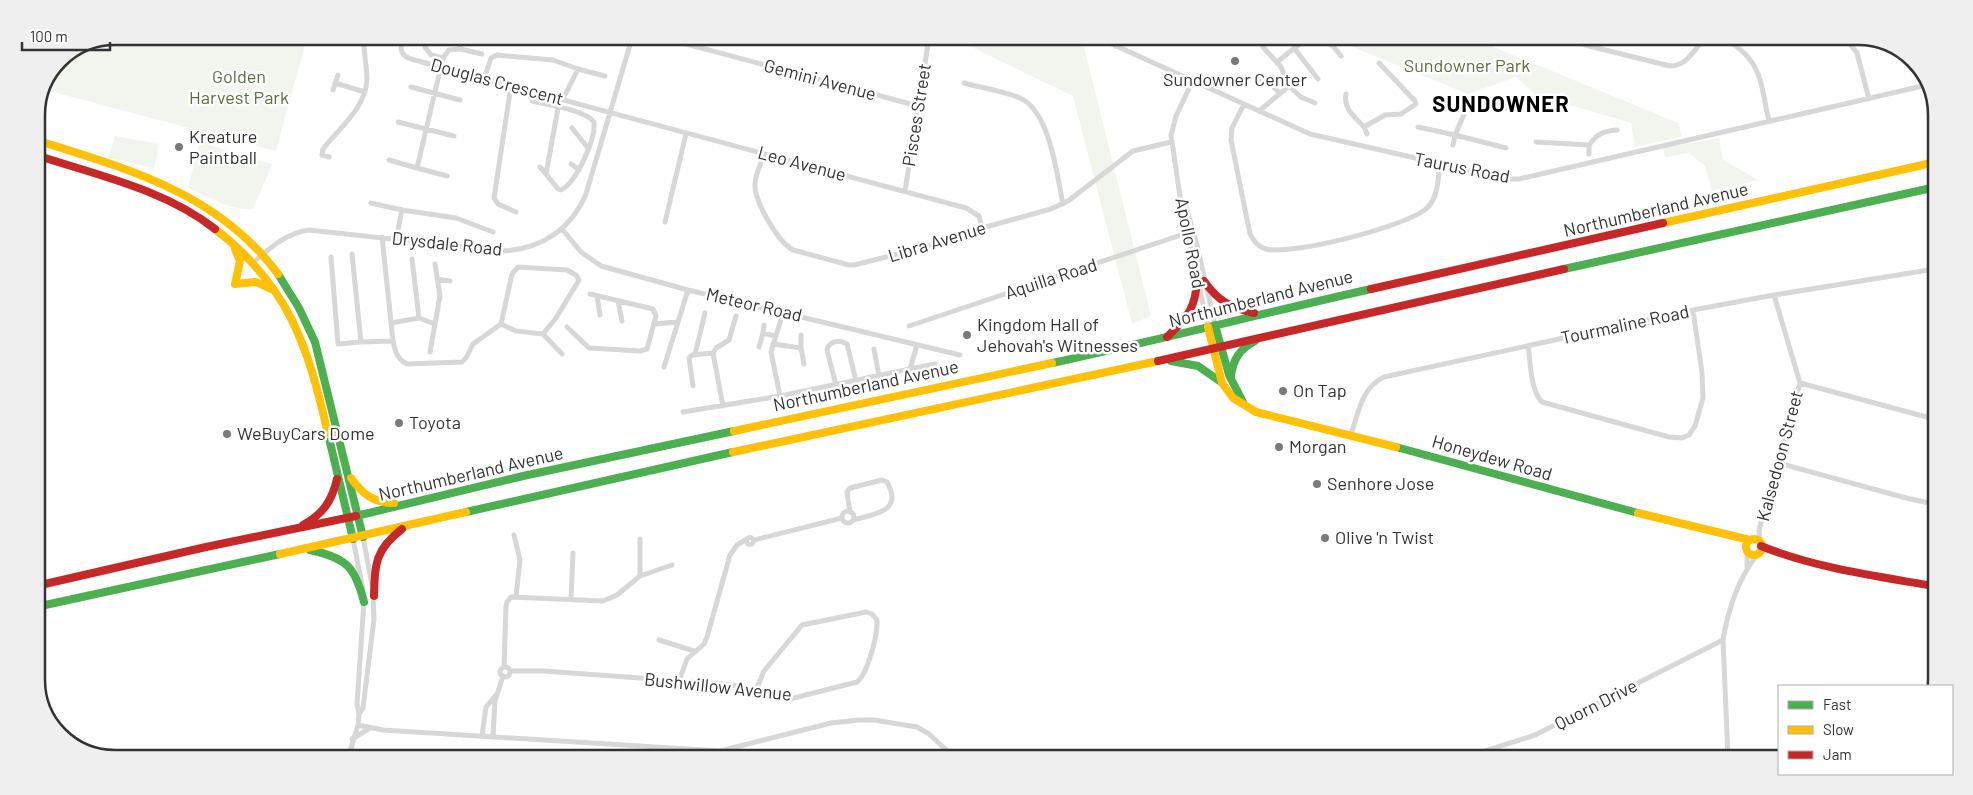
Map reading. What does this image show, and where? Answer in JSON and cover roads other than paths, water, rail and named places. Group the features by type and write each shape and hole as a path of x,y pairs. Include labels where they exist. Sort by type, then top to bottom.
{"main road":[{"path":"45,143 158,183 197,201 230,223 263,254 292,293 315,342 363,537"},
{"path":"45,158 155,196 190,213 222,235 253,263 274,290 292,320 310,361 353,539"},
{"name":"Northumberland Avenue","path":"45,584 357,516 408,502 1166,338 1258,314 1928,164"},
{"name":"Northumberland Avenue","path":"45,605 363,537 676,465 1162,360 1928,189"},
{"path":"233,245 240,261 235,284 256,282 274,290"},
{"path":"1200,280 1226,306 1258,314"},
{"path":"1166,338 1192,311 1200,280"},
{"name":"Honeydew Road","path":"1211,326 1231,382 1248,407"},
{"path":"1231,382 1232,365 1237,355 1242,349 1264,336"},
{"name":"Honeydew Road","path":"1217,347 1222,383 1233,398 1256,412 1283,420 1351,434 1628,511 1729,536 1778,553 1856,573 1928,585"},
{"path":"1162,360 1190,361 1199,364 1222,383"},
{"path":"347,472 356,485 370,498 386,503 408,502"},
{"path":"297,529 319,516 325,509 333,496 337,474"},
{"path":"374,596 374,564 378,552 390,538 406,527"},
{"name":"Honeydew Road","path":"1729,536 1746,550"},
{"path":"1746,545 1756,546 1750,555 1746,550 1746,545"},
{"path":"305,549 330,554 347,564 359,582 364,602"}],"street":[{"path":"329,157 320,154 361,102 365,92 367,69 363,45"},
{"name":"Douglas Crescent","path":"401,45 400,49 404,56 411,60 611,112"},
{"path":"425,45 427,52 443,58"},
{"path":"460,49 461,45"},
{"name":"Drysdale Road","path":"253,263 284,237 296,232 309,230 488,250 512,250 547,239 562,229 575,215 586,194 630,45"},
{"name":"Gemini Avenue","path":"690,45 918,106"},
{"name":"Pisces Street","path":"905,191 928,45"},
{"path":"1277,62 1298,45"},
{"path":"1331,45 1341,56"},
{"path":"1583,45 1670,66 1680,65 1686,61 1699,45"},
{"path":"1734,45 1751,60 1757,71 1769,121"},
{"path":"1851,45 1856,53 1869,99"},
{"name":"Taurus Road","path":"1115,46 1310,134 1440,165 1492,176 1519,179 1922,86"},
{"path":"1263,47 1277,62 1289,86 1301,98 1315,103"},
{"path":"1294,48 1318,80"},
{"path":"417,168 443,58 449,50 460,49 482,54"},
{"path":"484,79 491,58 497,56 553,60 604,76"},
{"path":"1364,127 1385,115 1402,114 1416,104 1416,101 1379,63"},
{"path":"546,174 558,108 578,69"},
{"path":"333,90 338,75"},
{"path":"1256,78 1271,84 1280,94"},
{"name":"Apollo Road","path":"1192,82 1176,116 1172,128 1171,142 1179,189 1211,326"},
{"path":"335,83 365,92"},
{"path":"964,83 1021,99 1033,109 1043,123 1063,204"},
{"path":"411,86 460,100"},
{"path":"511,86 494,198 502,207 516,212"},
{"path":"1258,111 1289,86"},
{"path":"1346,94 1344,104 1346,108 1364,127 1367,134"},
{"path":"532,100 586,115 594,122 588,148 579,170 562,190 558,189 540,167"},
{"path":"1453,145 1455,135 1469,103 1473,101 1520,111"},
{"path":"1244,104 1232,128 1233,150 1250,234 1258,245 1264,248 1281,250 1326,244 1367,234 1421,212 1430,205 1434,197 1440,165"},
{"name":"Leo Avenue","path":"611,112 974,211 982,228"},
{"path":"398,122 454,136"},
{"path":"1418,127 1506,148"},
{"path":"572,128 588,148"},
{"path":"1589,154 1589,145 1600,133 1617,130"},
{"path":"665,222 686,134"},
{"name":"Libra Avenue","path":"764,155 755,181 754,192 781,241 793,250 854,265 922,248 982,228 1051,209 1063,204 1133,151 1171,142"},
{"path":"1536,142 1589,145"},
{"path":"389,160 447,176"},
{"path":"571,164 579,170"},
{"path":"371,203 402,210 456,218 493,232"},
{"path":"396,239 402,210"},
{"name":"Meteor Road","path":"562,229 581,252 596,263 688,290 960,355"},
{"name":"Aquilla Road","path":"909,326 1190,232"},
{"path":"382,237 393,341 398,357 407,364 462,362 473,344 501,324 512,274 515,268 520,266 573,272 578,277 578,284 543,334"},
{"path":"352,254 361,342"},
{"path":"331,257 338,344 393,341"},
{"path":"412,259 419,318"},
{"path":"430,352 440,301 435,264"},
{"name":"Tourmaline Road","path":"1351,434 1364,395 1371,385 1378,380 1693,310 1928,270"},
{"path":"437,279 450,281"},
{"path":"664,367 688,290"},
{"path":"567,327 578,340 589,348 640,351 647,348 656,314 653,309 590,294"},
{"name":"Kalsedoon Street","path":"1756,546 1800,383 1774,295"},
{"path":"597,296 600,315"},
{"path":"618,301 622,321"},
{"path":"1528,346 1534,387 1536,394 1542,402 1669,437 1682,438 1692,431 1703,398 1702,373 1693,310"},
{"path":"780,396 771,352 782,312"},
{"path":"696,354 705,313"},
{"path":"724,406 714,353 716,348 729,340 736,316"},
{"path":"391,323 419,318 435,324"},
{"path":"654,324 678,322"},
{"path":"501,324 516,331 543,334 562,354"},
{"path":"759,346 764,325"},
{"path":"763,334 775,336"},
{"path":"801,335 804,364"},
{"path":"573,344 578,340"},
{"path":"836,385 827,350 832,342 838,341 847,344 856,381"},
{"path":"773,344 801,348"},
{"path":"910,369 917,345"},
{"path":"874,349 880,376"},
{"path":"693,386 688,361 691,355 714,353"},
{"path":"683,412 780,396 935,364"},
{"path":"1800,383 1928,417"},
{"path":"1778,463 1928,503"},
{"path":"842,518 847,523 888,509 891,497 887,482 882,480 850,488 847,495 850,512 854,516 853,520"},
{"path":"679,681 687,658 704,644 707,637 732,551 737,545 750,537 754,540 842,518 845,512 850,512"},
{"path":"514,536 520,565 516,596"},
{"path":"359,714 363,708 374,619 374,596 363,537"},
{"path":"350,750 359,714 357,704 364,602 362,580 353,539"},
{"path":"640,539 640,576"},
{"path":"1728,750 1723,640 1732,603 1756,546"},
{"path":"1746,550 1747,568"},
{"path":"571,599 573,553"},
{"path":"493,737 496,694 503,676 500,672 504,667 506,606 508,599 516,596 597,602 617,595 640,576 672,565"},
{"name":"Bushwillow Avenue","path":"510,671 544,671 727,685 756,690 781,698 790,698 857,682 865,672 877,620 872,614 866,612 802,625 764,670 756,690"},
{"path":"659,640 694,651"},
{"name":"Quorn Drive","path":"1488,750 1535,735 1723,640"},
{"path":"503,676 508,676 510,671 504,667"},
{"path":"482,736 486,707 496,694"},
{"path":"724,750 831,723 859,720 874,720 917,727 929,734 947,750"},
{"path":"358,724 371,728 704,750"},
{"path":"352,739 371,728"}],"place":[{"name":"Sundowner Center","path":"1235,61"},
{"name":"Kreature Paintball","path":"179,147"},
{"name":"Kingdom Hall of Jehovah's Witnesses","path":"967,335"},
{"name":"On Tap","path":"1283,391"},
{"name":"Toyota","path":"399,423"},
{"name":"WeBuyCars Dome","path":"227,434"},
{"name":"Morgan","path":"1279,447"},
{"name":"Senhore Jose","path":"1317,484"},
{"name":"Olive 'n Twist","path":"1325,538"}],"district":[{"name":"SUNDOWNER","path":"1501,104"}],"park label":[{"name":"Sundowner Park","path":"1467,66"},
{"name":"Golden Harvest Park","path":"239,87"}]}
